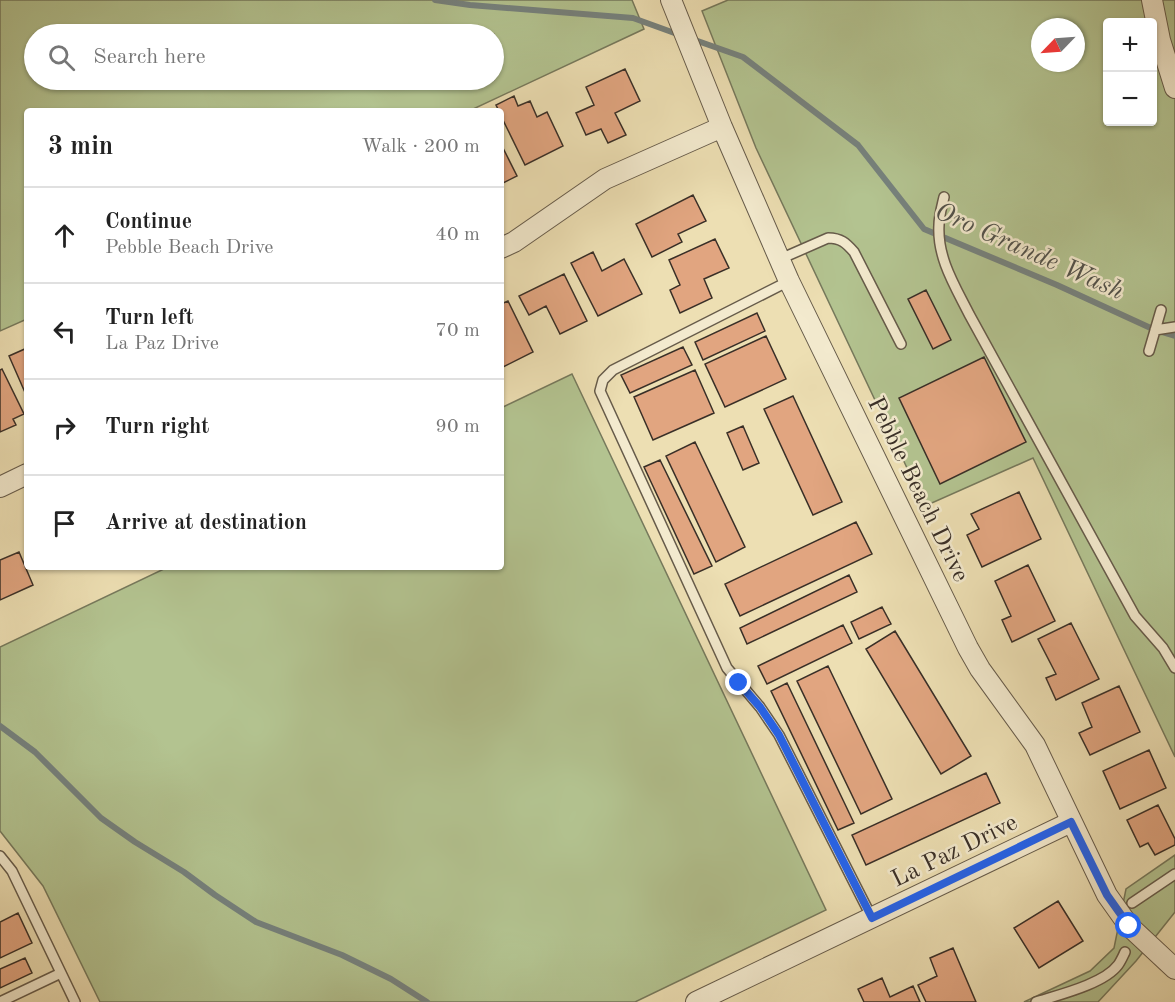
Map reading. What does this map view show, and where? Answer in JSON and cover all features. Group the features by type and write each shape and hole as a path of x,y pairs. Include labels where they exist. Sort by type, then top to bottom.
{"street":[{"name":"Pebble Beach Drive","path":"671,0 722,127 789,281 968,648 980,669 1035,745 1107,895 1129,926 1175,969"},
{"path":"1152,0 1175,88"},
{"path":"504,247 605,179 722,127"},
{"path":"0,487 24,475"},
{"name":"La Paz Drive","path":"696,1002 1071,822"}],"lane":[{"path":"944,197 938,225 941,250 947,271 1135,616 1163,648 1175,668"},
{"path":"780,260 828,238 846,242 854,252 901,344"},
{"path":"789,281 613,370 603,380 600,391 727,668 760,707 779,735 872,918"},
{"path":"1149,351 1161,310"},
{"path":"1155,330 1175,327"},
{"path":"0,856 12,871 75,1002"},
{"path":"1132,903 1175,874"},
{"path":"1036,1002 1103,976 1118,965 1125,952"},
{"path":"0,1002 60,973"}],"green space":[{"path":"0,0 632,0 644,29 475,108 24,108 24,320 0,331"},
{"path":"728,0 1175,0 1175,757 1033,458 925,506 756,148 702,11"},
{"path":"572,374 826,910 635,1002 100,1002 43,886 0,831 0,647 162,570 504,570 504,407"},
{"path":"1175,855 1175,912 1136,961 1098,1002 1024,1002 1090,971 1114,948 1126,889"}],"building":[{"path":"625,69 640,101 615,113 626,135 608,143 601,129 586,135 576,113 594,105 586,87"},
{"path":"514,96 518,106 530,101 537,117 547,112 563,146 525,165 504,122 504,108 498,108 496,105"},
{"path":"504,150 517,176 504,182"},
{"path":"693,195 706,221 678,234 682,242 652,257 636,224"},
{"path":"715,239 729,268 704,279 712,298 680,313 670,290 680,285 669,260"},
{"path":"593,252 602,271 624,259 642,294 598,316 571,263"},
{"path":"564,274 587,321 560,334 546,306 529,315 519,296"},
{"path":"926,290 951,340 933,349 908,299"},
{"path":"508,301 533,352 504,366 504,303"},
{"path":"757,313 765,331 703,360 695,342"},
{"path":"766,336 786,379 725,407 705,364"},
{"path":"683,347 692,365 630,393 621,375"},
{"path":"24,349 24,390 9,356"},
{"path":"984,357 1026,442 940,484 899,398"},
{"path":"2,369 24,414 13,419 16,425 0,432 0,370"},
{"path":"695,370 714,413 653,440 634,397"},
{"path":"793,396 842,502 813,515 764,409"},
{"path":"743,426 759,463 743,470 727,433"},
{"path":"695,442 745,547 716,562 666,456"},
{"path":"660,460 712,566 694,574 644,467"},
{"path":"1019,492 1041,539 982,567 967,535 979,529 971,514"},
{"path":"856,522 872,554 740,616 725,584"},
{"path":"19,552 24,570 27,570 33,585 0,600 0,560"},
{"path":"1028,565 1055,621 1012,642 1002,620 1011,616 995,581"},
{"path":"849,575 857,592 747,644 740,628"},
{"path":"882,607 891,624 859,639 851,622"},
{"path":"1071,623 1099,679 1056,700 1046,678 1056,674 1038,639"},
{"path":"843,625 852,643 767,684 758,666"},
{"path":"895,631 971,756 941,774 866,649"},
{"path":"828,666 892,799 861,814 797,681"},
{"path":"787,683 854,823 838,830 771,691"},
{"path":"1119,686 1140,732 1090,755 1079,733 1092,727 1082,703"},
{"path":"1149,750 1166,788 1120,809 1103,771"},
{"path":"986,773 1000,803 866,865 852,835"},
{"path":"1158,805 1175,839 1175,845 1155,855 1148,843 1140,847 1127,820"},
{"path":"1058,901 1083,941 1039,968 1014,928"},
{"path":"18,913 32,943 0,958 0,922"},
{"path":"953,948 976,1002 926,1002 918,985 937,976 930,958"},
{"path":"25,958 32,973 0,988 0,969"},
{"path":"882,978 890,997 913,986 920,1002 864,1002 858,989"}],"waterway":[{"name":"Oro Grande Wash","path":"435,0 470,5 633,18 680,35"},
{"name":"Oro Grande Wash","path":"692,39 743,57 858,145 924,229 1057,285 1155,330 1175,336"},
{"path":"0,726 35,752 101,818 256,922 342,955 391,979 427,1002"}],"route":[{"path":"739,683 760,707 779,735 872,918 1071,822 1107,895 1129,926"}]}
